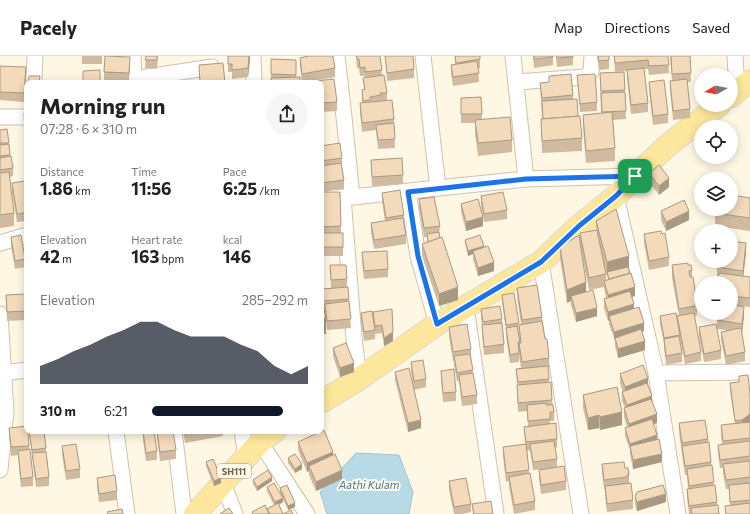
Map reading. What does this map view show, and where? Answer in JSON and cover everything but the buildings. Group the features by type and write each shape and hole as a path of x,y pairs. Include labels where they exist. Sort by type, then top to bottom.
{"main road":[{"path":"324,400 359,379 437,324 541,262 579,226 616,196 667,146 710,112"},
{"name":"SH111","path":"195,514 223,483 256,440"}],"street":[{"path":"34,79 35,56"},
{"path":"133,56 134,80"},
{"path":"254,56 254,80"},
{"path":"336,56 344,117 354,338 359,379"},
{"path":"423,56 438,188"},
{"path":"513,56 526,179"},
{"path":"516,82 585,77 591,72 592,56"},
{"path":"736,56 743,87"},
{"path":"140,80 212,67"},
{"path":"0,117 24,117"},
{"path":"324,198 408,192 526,179 635,176"},
{"path":"408,192 418,256 437,324"},
{"path":"616,196 656,373 678,514"},
{"path":"0,243 24,236"},
{"path":"541,262 581,514"},
{"path":"466,307 496,514"},
{"path":"0,314 6,411 2,433 0,470"},
{"path":"4,374 24,371"},
{"path":"656,373 750,372"},
{"path":"2,433 19,430"},
{"path":"116,434 127,514"},
{"path":"174,434 184,514"},
{"path":"256,440 307,514"},
{"path":"223,483 235,514"}],"water":[{"name":"Aathi Kulam","path":"356,453 399,455 413,492 409,514 327,514 320,492"}],"route":[{"path":"635,176 616,196 579,226 541,262 437,324 420,266 408,192 526,179 635,176"}]}
